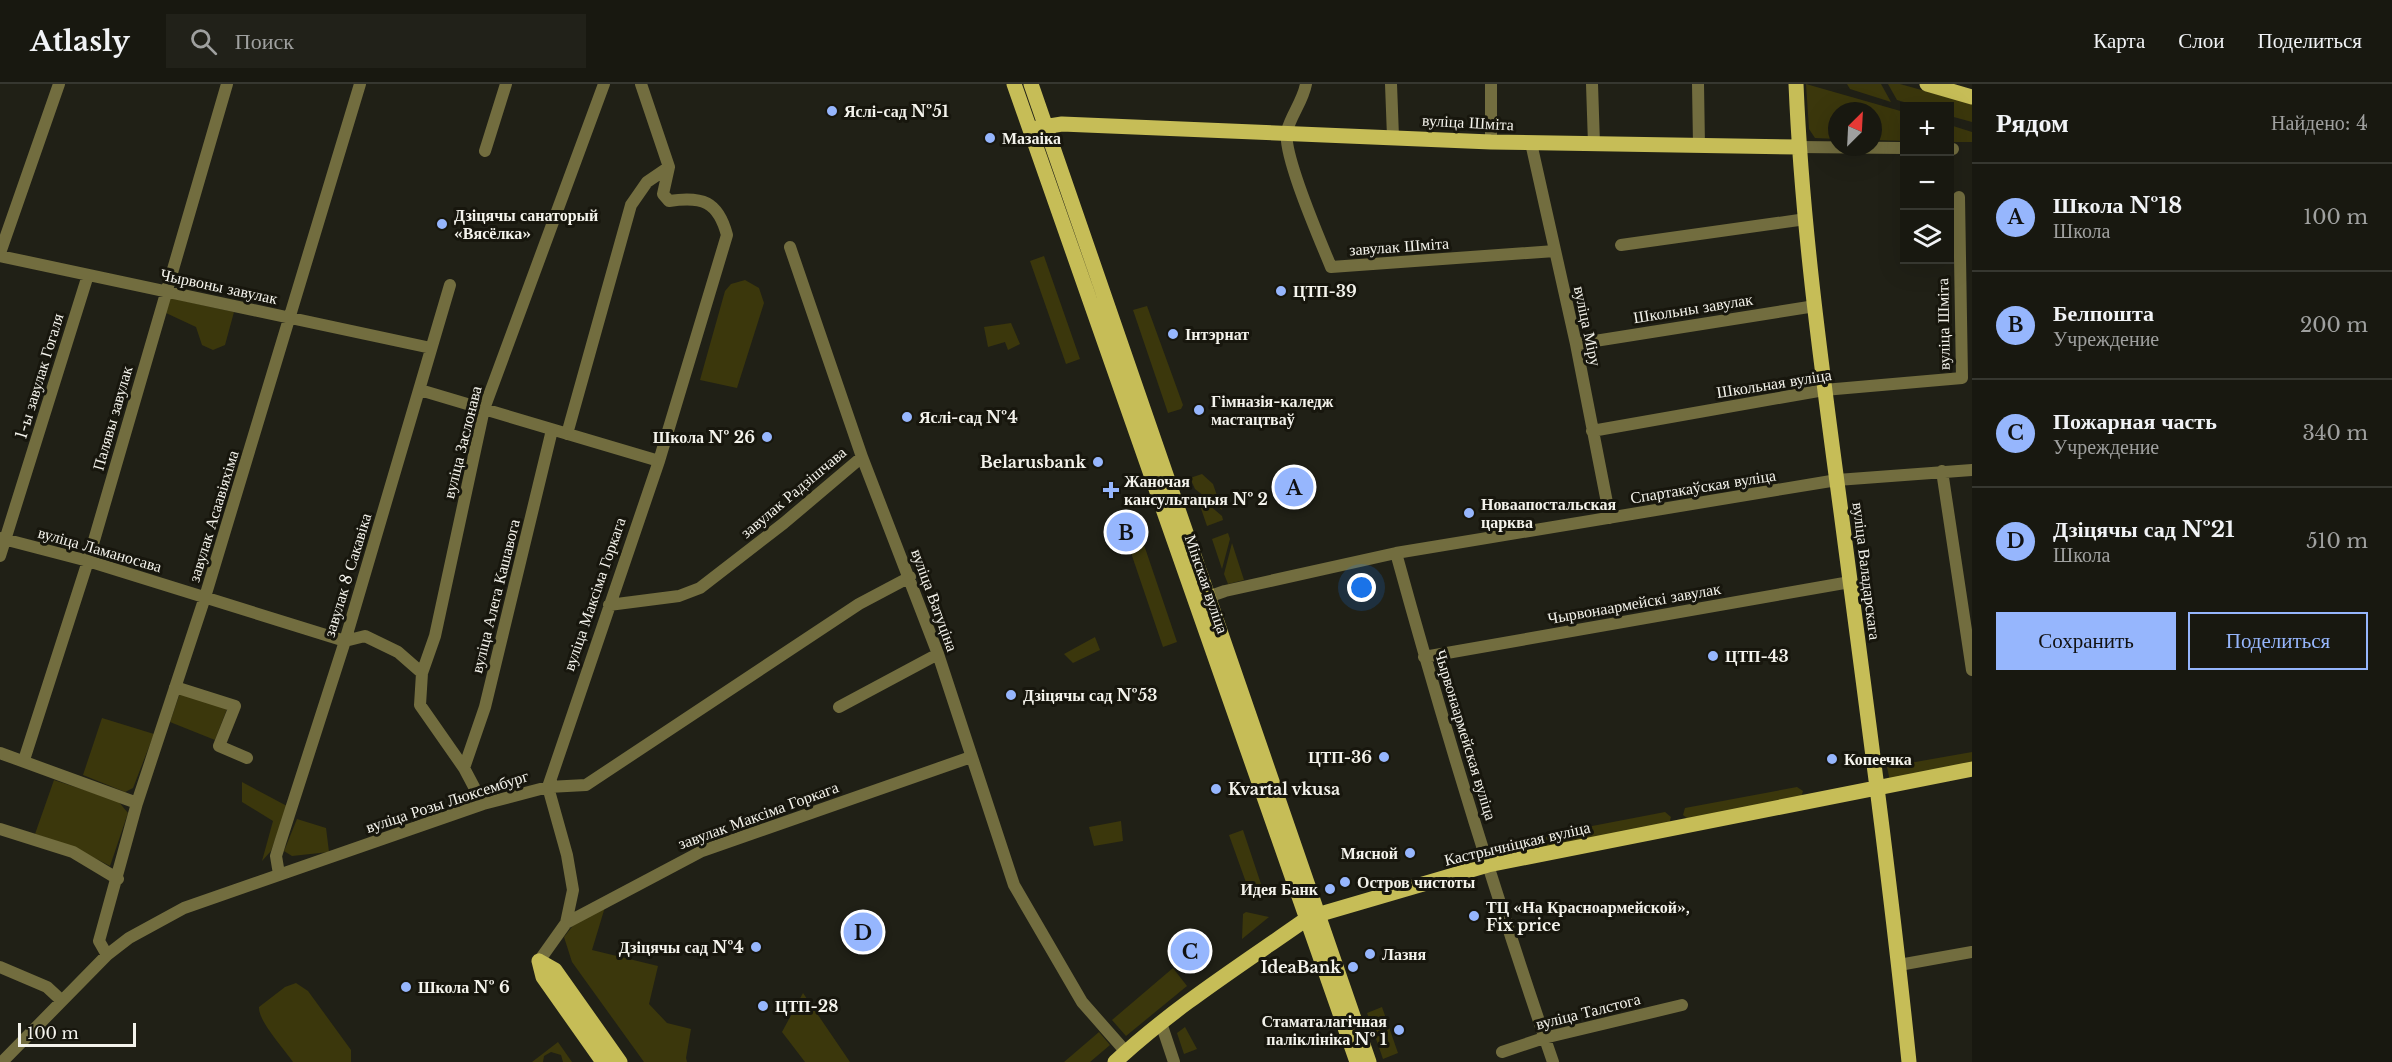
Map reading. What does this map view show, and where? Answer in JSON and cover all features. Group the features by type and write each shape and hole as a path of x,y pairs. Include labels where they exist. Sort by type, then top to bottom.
{"main road":[{"name":"Мінская вуліца","path":"1014,84 1202,599"},
{"name":"Мінская вуліца","path":"1031,84 1202,599 1311,918 1357,1062"},
{"name":"вуліца Валадарскага","path":"1796,84 1798,147 1824,390 1877,787 1909,1062"},
{"path":"1927,84 1972,97"},
{"name":"вуліца Шміта","path":"1030,131 1062,124 1393,136 1491,142 1798,147"},
{"name":"Кастрычніцкая вуліца","path":"1121,1057 1161,1023 1311,918 1488,865 1972,769"},
{"name":"Мінская вуліца","path":"1311,918 1369,1062"},
{"path":"539,961 543,977 603,1062"},
{"path":"539,961 555,970 620,1062"}],"street":[{"path":"0,255 59,84"},
{"name":"Палявы завулак","path":"24,760 88,561 227,84"},
{"name":"завулак Асаавіяхіма","path":"107,955 99,941 118,879 137,802 205,597 360,84"},
{"path":"485,151 506,84"},
{"name":"вуліца Заслонава","path":"483,804 464,768 420,705 422,673 435,636 484,409 604,84"},
{"path":"567,434 631,205 647,182 669,167 641,84"},
{"path":"1287,133 1304,95 1306,84"},
{"path":"1391,84 1393,136"},
{"path":"1491,84 1491,142"},
{"path":"1593,84 1594,144"},
{"path":"1698,84 1699,145"},
{"name":"завулак Шміта","path":"1287,133 1294,172 1331,267 1555,251"},
{"name":"вуліца Міру","path":"1531,142 1576,344 1610,518"},
{"name":"вуліца Шміта","path":"1798,147 1900,148"},
{"name":"вуліца Максіма Горкага","path":"548,787 658,461 727,235 717,209 707,202 682,199 669,201 663,194 669,167"},
{"name":"вуліца Шміта","path":"1959,197 1962,378"},
{"path":"1621,245 1806,219"},
{"name":"завулак Радзішчава","path":"609,605 679,596 700,588 784,523 862,456 790,247"},
{"name":"Чырвоны завулак","path":"0,255 431,348"},
{"name":"1-ы завулак Гогаля","path":"0,556 3,538 88,275"},
{"name":"завулак 8 Сакавіка","path":"279,874 276,856 345,641 450,285"},
{"name":"Школьны завулак","path":"1576,344 1815,306"},
{"name":"Школьная вуліца","path":"1592,431 1824,390 1962,378"},
{"path":"420,390 658,461"},
{"name":"вуліца Алега Кашавога","path":"464,768 484,707 552,430"},
{"name":"вуліца Ватуціна","path":"862,456 938,654 1014,885 1024,906 1082,1002 1121,1057"},
{"name":"Спартакаўская вуліца","path":"1202,599 1225,591 1396,553 1837,480 1972,470"},
{"path":"1942,471 1972,670"},
{"name":"вуліца Ламаносава","path":"3,538 88,561 345,641 365,636 398,652 422,673"},
{"name":"Чырвонаармейская вуліца","path":"1396,553 1424,657 1552,1062"},
{"name":"вуліца Розы Люксембург","path":"2,1062 107,955 129,938 184,908 483,804 548,787 586,785 860,604 910,577"},
{"name":"Чырвонаармейскі завулак","path":"1424,657 1850,582"},
{"path":"839,707 938,654"},
{"path":"175,687 235,706 219,746 247,758"},
{"path":"0,753 137,802"},
{"name":"завулак Максіма Горкага","path":"566,923 648,877 702,851 971,757"},
{"path":"539,961 566,923 573,891 567,855 548,787"},
{"path":"0,830 73,852 118,879"},
{"path":"1899,965 1972,952"},
{"path":"0,967 47,987 61,1000"},
{"name":"вуліца Талстога","path":"1502,1052 1544,1038 1682,1005"},
{"path":"1161,1023 1174,1062"}],"shaded area":[{"path":"1806,84 1869,102 1828,102 1828,139 1815,138 1809,129"},
{"path":"1847,84 1881,84 1891,102 1850,89"},
{"path":"1888,84 1900,84 1972,104 1972,122 1954,117 1954,102 1897,100"},
{"path":"1882,106 1900,111 1900,141 1882,140"},
{"path":"1954,126 1972,132 1972,142 1954,142"},
{"path":"1044,256 1080,359 1066,364 1030,261"},
{"path":"745,280 759,288 764,303 737,388 700,380 725,291 731,284"},
{"path":"170,298 234,312 225,345 213,350 202,345 196,327 166,313"},
{"path":"1147,306 1183,405 1181,409 1168,413 1133,310"},
{"path":"1011,323 1020,344 1008,350 1005,342 988,347 984,327"},
{"path":"1202,474 1213,484 1222,510 1195,489 1190,478"},
{"path":"1196,494 1222,516 1223,520 1207,526"},
{"path":"1228,533 1230,539 1222,569 1212,539"},
{"path":"1142,539 1177,642 1163,647 1128,544"},
{"path":"1232,543 1244,580 1228,584 1224,574"},
{"path":"1095,637 1100,650 1073,663 1064,654"},
{"path":"180,693 227,709 215,740 170,722"},
{"path":"102,718 154,734 133,788 125,792 83,775"},
{"path":"1972,752 1972,765 1890,781 1887,767"},
{"path":"54,780 118,801 128,813 110,866 73,847 35,834"},
{"path":"242,782 287,806 271,851 262,861 273,821 242,802"},
{"path":"1797,787 1803,791 1801,798 1689,820 1683,815 1685,808"},
{"path":"1665,812 1671,817 1669,824 1543,849 1538,843 1540,836"},
{"path":"297,819 326,828 329,852 292,856 284,851"},
{"path":"1121,821 1123,841 1094,846 1089,827"},
{"path":"1243,830 1261,884 1248,888 1229,835"},
{"path":"605,907 592,950 658,966 649,1004 667,1023 691,1029 687,1062 644,1062 572,962 564,937 575,923"},
{"path":"1246,912 1269,917 1242,939 1243,914"},
{"path":"1173,968 1187,986 1126,1036 1112,1020"},
{"path":"296,983 308,991 351,1050 351,1062 293,1062 273,1035 263,1020 259,1007 285,987"},
{"path":"803,993 850,1062 805,1062 782,1032"},
{"path":"1382,1007 1398,1053 1383,1059 1367,1013"},
{"path":"1185,1027 1197,1049 1184,1054 1177,1033"},
{"path":"1099,1032 1110,1045 1090,1062 1064,1062"},
{"path":"558,1042 572,1062 563,1062 561,1055 551,1052 544,1056 543,1062 532,1062"}],"place":[{"name":"Яслі-сад №51","path":"832,111"},
{"name":"Мазаіка","path":"990,138"},
{"name":"Дзіцячы санаторый «Вясёлка»","path":"442,224"},
{"name":"ЦТП-39","path":"1281,291"},
{"name":"Інтэрнат","path":"1173,334"},
{"name":"Гімназія-каледж мастацтваў","path":"1199,410"},
{"name":"Яслі-сад №4","path":"907,417"},
{"name":"Школа № 26","path":"767,437"},
{"name":"Belarusbank","path":"1098,462"},
{"name":"Школа №18","path":"1294,487"},
{"name":"Жаночая кансультацыя № 2","path":"1111,490"},
{"name":"Новаапостальская царква","path":"1469,513"},
{"name":"Белпошта","path":"1126,532"},
{"name":"ЦТП-43","path":"1713,656"},
{"name":"Дзіцячы сад №53","path":"1011,695"},
{"name":"ЦТП-36","path":"1384,757"},
{"name":"Копеечка","path":"1832,759"},
{"name":"Kvartal vkusa","path":"1216,789"},
{"name":"Мясной","path":"1410,853"},
{"name":"Остров чистоты","path":"1345,882"},
{"name":"Идея Банк","path":"1330,889"},
{"name":"ТЦ «На Красноармейской», Fix price","path":"1474,916"},
{"name":"Дзіцячы сад №21","path":"863,932"},
{"name":"Дзіцячы сад №4","path":"756,947"},
{"name":"Пожарная часть","path":"1190,951"},
{"name":"Лазня","path":"1370,954"},
{"name":"IdeaBank","path":"1353,967"},
{"name":"Школа № 6","path":"406,987"},
{"name":"ЦТП-28","path":"763,1006"},
{"name":"Стаматалагічная паліклініка № 1","path":"1399,1030"}]}
